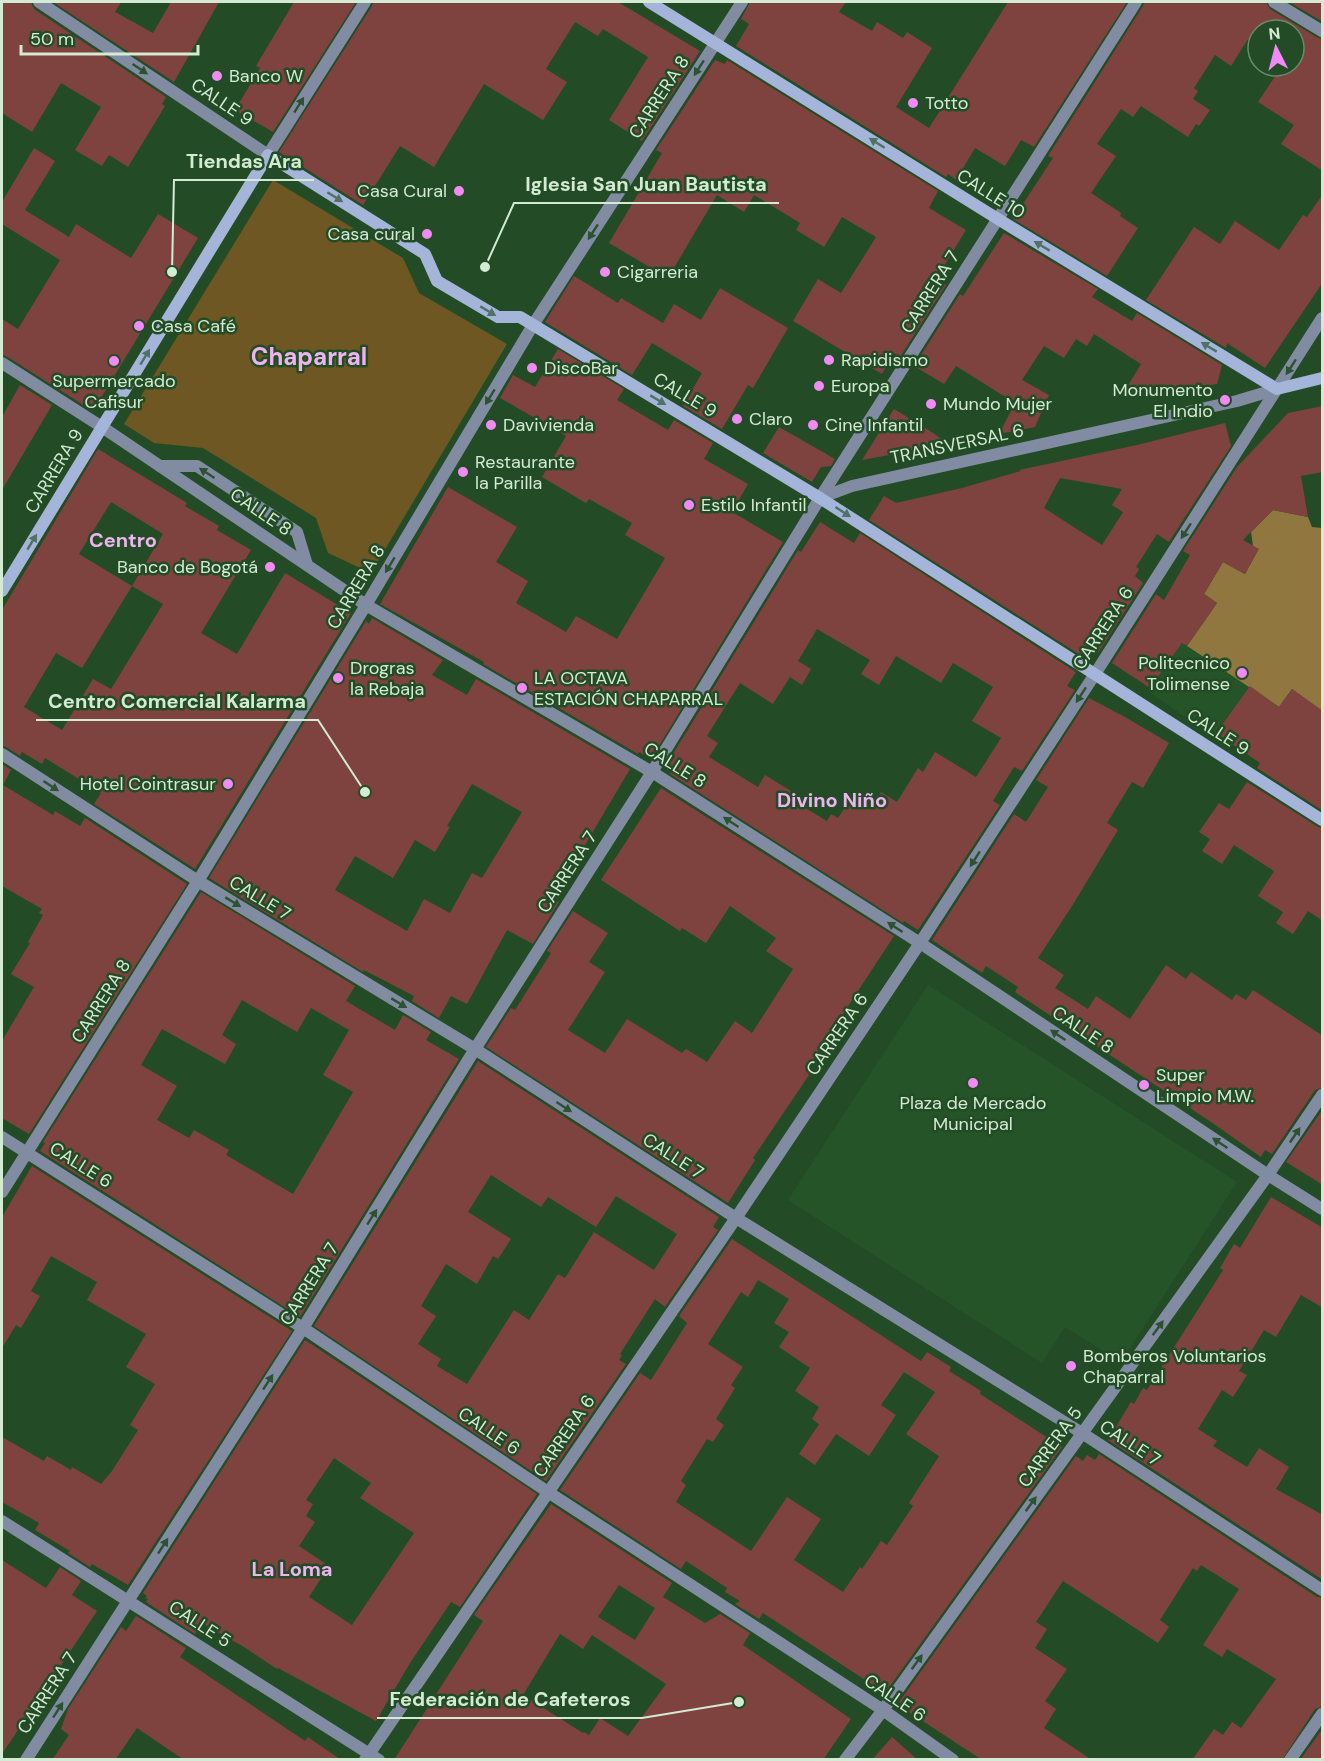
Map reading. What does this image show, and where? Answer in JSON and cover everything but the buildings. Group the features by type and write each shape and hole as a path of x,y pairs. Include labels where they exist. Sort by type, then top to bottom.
{"main road":[{"name":"CALLE 10","path":"650,2 998,219 1277,388"},
{"name":"CALLE 9","path":"268,154 425,254 437,281 498,317 520,317 820,498 1323,820"},
{"name":"CARRERA 9","path":"2,591 268,154"},
{"path":"1277,388 1323,378"}],"street":[{"name":"CALLE 9","path":"39,2 268,154"},
{"name":"CARRERA 9","path":"268,154 365,2"},
{"name":"CARRERA 8","path":"2,1192 198,881 533,325 742,2"},
{"name":"CARRERA 7","path":"26,1760 303,1328 475,1049 652,772 820,498 1136,2"},
{"path":"1274,2 1323,31"},
{"name":"CARRERA 6","path":"371,1758 548,1492 736,1218 920,943 1323,318"},
{"name":"CALLE 8","path":"2,363 102,427 366,604 652,772 920,943 1268,1175 1323,1209"},
{"name":"TRANSVERSAL 6","path":"820,498 852,486 1225,404 1277,388"},
{"path":"160,466 196,466 297,532 307,565"},
{"name":"CALLE 7","path":"2,754 198,881 475,1049 736,1218 1082,1433 1323,1590"},
{"name":"CARRERA 5","path":"845,1760 1268,1175 1323,1095"},
{"name":"CALLE 6","path":"2,1137 303,1328 548,1492 883,1710 953,1760"},
{"name":"CALLE 5","path":"2,1521 371,1758"},
{"path":"1290,1760 1323,1714"}],"shaded area":[{"path":"273,180 403,258 419,293 507,344 371,573 328,553 316,518 203,448 154,443 124,424"},
{"path":"1273,510 1308,517 1312,527 1322,528 1322,711 1292,689 1279,707 1187,646 1217,603 1204,594 1223,562 1245,574 1258,550 1253,546 1251,532"},
{"path":"1182,643 1250,686 1213,736 1148,691"},
{"name":"Plaza de Mercado Municipal","path":"928,985 1237,1182 1121,1362 1065,1327 1042,1363 788,1200"}],"place":[{"name":"Banco W","path":"217,76"},
{"name":"Totto","path":"913,103"},
{"name":"Casa Cural","path":"459,191"},
{"name":"Casa cural","path":"427,234"},
{"name":"Iglesia San Juan Bautista","path":"485,267"},
{"name":"Tiendas Ara","path":"172,272"},
{"name":"Cigarreria","path":"605,272"},
{"name":"Casa Café","path":"139,326"},
{"name":"Rapidismo","path":"829,360"},
{"name":"Supermercado Cafisur","path":"114,361"},
{"name":"DiscoBar","path":"532,368"},
{"name":"Europa","path":"819,386"},
{"name":"Monumento El Indio","path":"1225,400"},
{"name":"Mundo Mujer","path":"931,404"},
{"name":"Claro","path":"737,419"},
{"name":"Davivienda","path":"491,425"},
{"name":"Cine Infantil","path":"813,425"},
{"name":"Restaurante la Parilla","path":"463,472"},
{"name":"Estilo Infantil","path":"689,505"},
{"name":"Banco de Bogotá","path":"270,567"},
{"name":"Politecnico Tolimense","path":"1242,673"},
{"name":"Drogras la Rebaja","path":"338,678"},
{"name":"LA OCTAVA ESTACIÓN CHAPARRAL","path":"522,688"},
{"name":"Hotel Cointrasur","path":"228,784"},
{"name":"Centro Comercial Kalarma","path":"365,792"},
{"name":"Plaza de Mercado Municipal","path":"973,1083"},
{"name":"Super Limpio M.W.","path":"1144,1085"},
{"name":"Bomberos Voluntarios Chaparral","path":"1071,1366"},
{"name":"Federación de Cafeteros","path":"739,1702"}],"district":[{"name":"Chaparral","path":"309,357"},
{"name":"Centro","path":"123,540"},
{"name":"Divino Niño","path":"832,800"},
{"name":"La Loma","path":"292,1569"}]}
